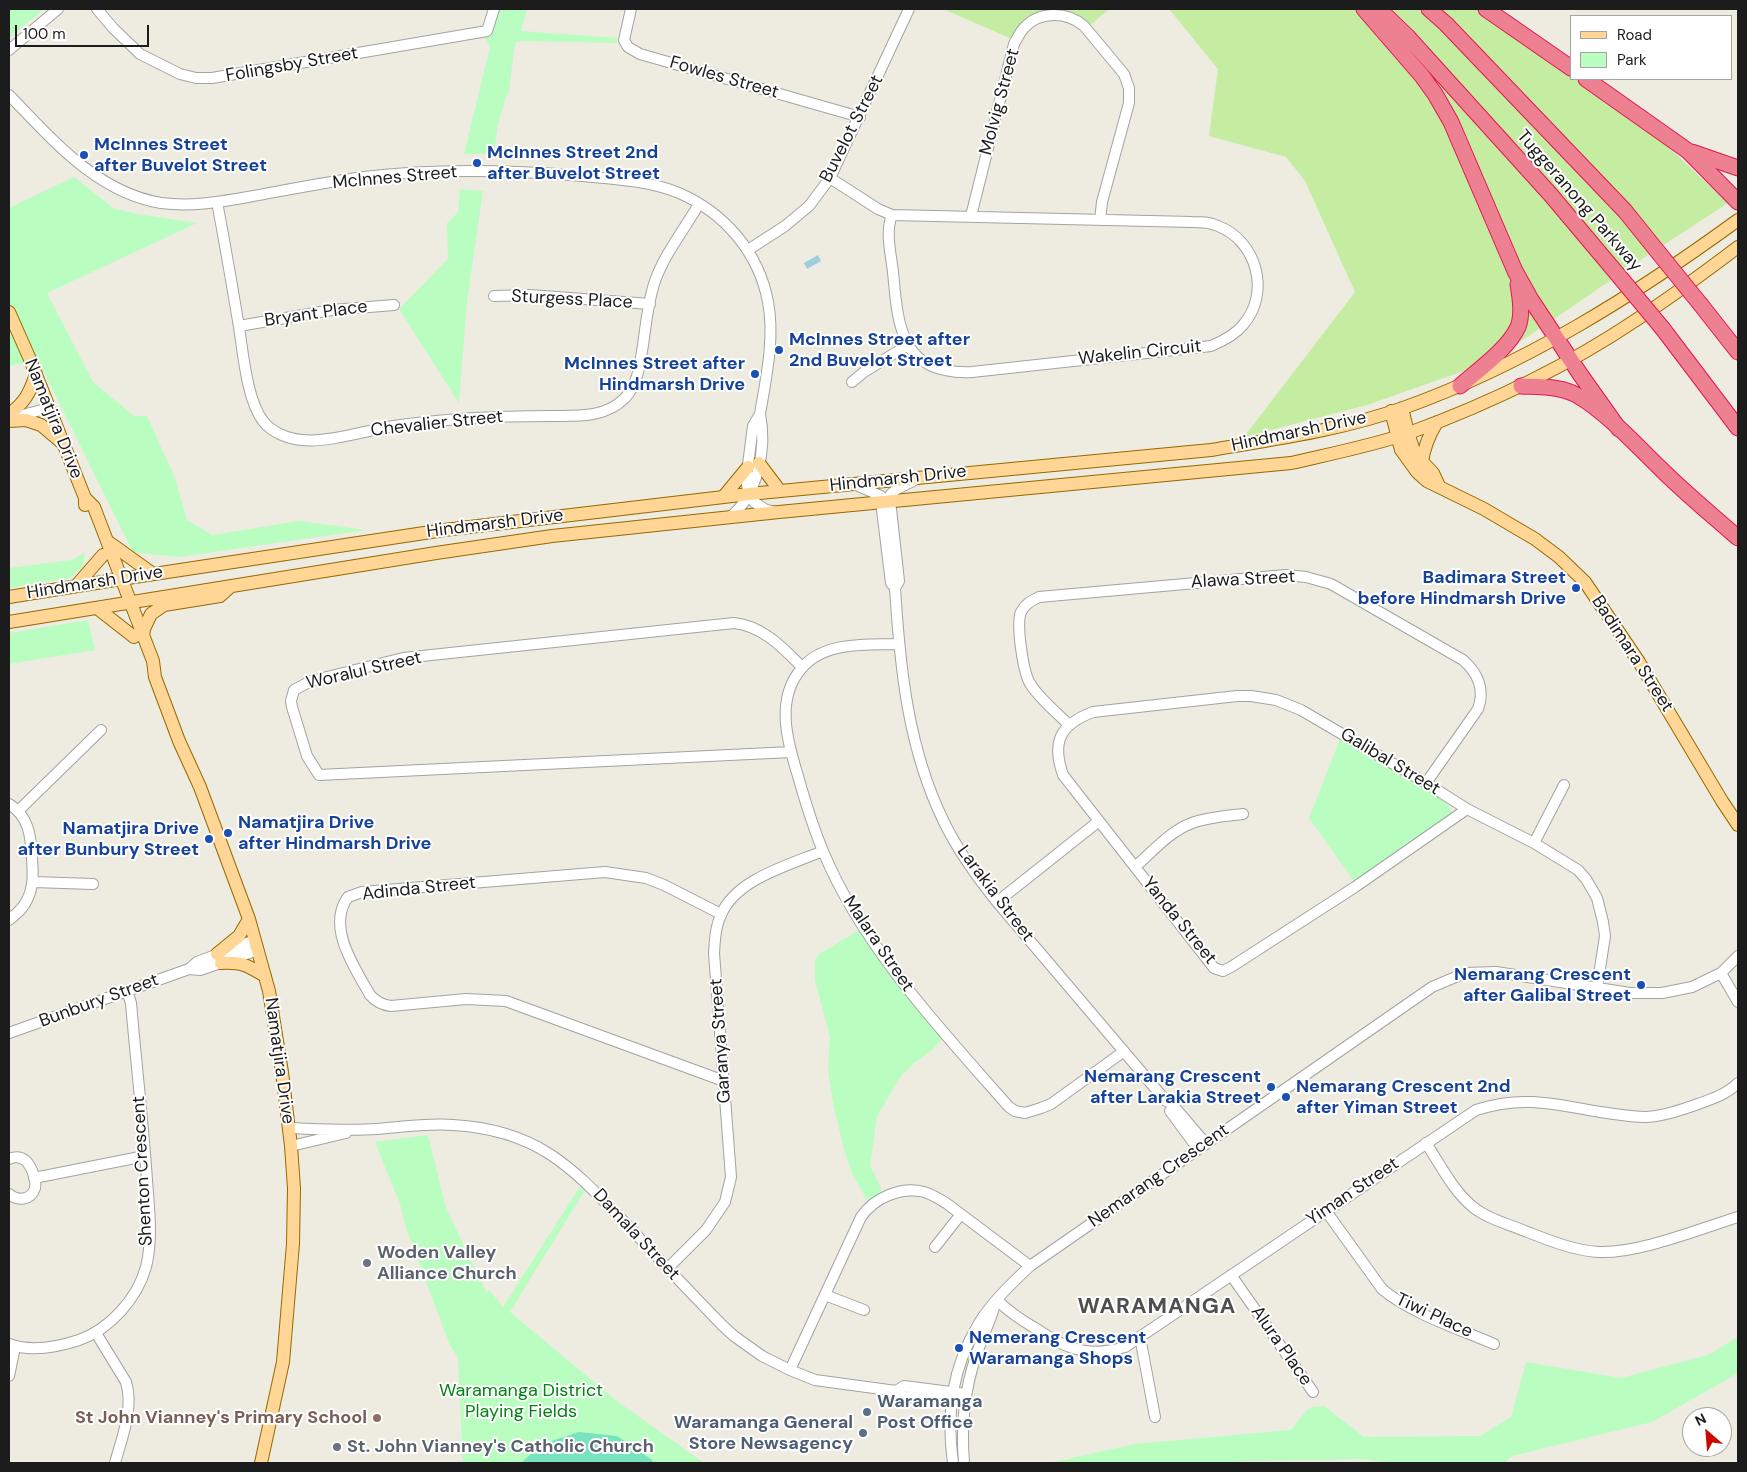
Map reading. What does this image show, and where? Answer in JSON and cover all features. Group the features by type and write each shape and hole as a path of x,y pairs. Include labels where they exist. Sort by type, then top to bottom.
{"highway":[{"path":"1364,9 1422,76 1451,122 1515,271 1556,338 1619,429"},
{"name":"Tuggeranong Parkway","path":"1379,9 1407,36 1550,194 1663,329 1738,428"},
{"name":"Tuggeranong Parkway","path":"1429,9 1446,24 1626,212 1738,352"},
{"path":"1486,9 1570,67"},
{"path":"1587,80 1688,151 1738,202"},
{"path":"1688,151 1738,168"},
{"path":"1460,386 1498,353 1518,326 1521,307 1515,271"},
{"path":"1520,386 1549,387 1580,396 1619,429 1670,479 1738,538"}],"main road":[{"name":"Hindmarsh Drive","path":"9,597 444,530 724,496 1211,450 1286,438 1397,410 1460,386 1556,338 1626,296 1738,220"},
{"name":"Hindmarsh Drive","path":"9,622 552,536 779,512 1291,463 1403,435 1520,386 1571,360 1635,321 1681,290 1738,247"},
{"name":"Namatjira Drive","path":"9,312 36,374 85,498 86,510 103,555 117,580"},
{"path":"9,414 24,402 30,392 36,374"},
{"name":"Badimara Street","path":"1397,410 1403,435 1415,454 1433,474 1439,486"},
{"path":"9,420 26,420 41,425 63,443"},
{"path":"1422,462 1423,451 1437,422"},
{"name":"Badimara Street","path":"1403,435 1401,450 1416,472 1427,481 1484,509 1535,539 1586,582 1639,662 1738,825"},
{"path":"724,496 753,465 780,491"},
{"name":"Namatjira Drive","path":"85,498 94,507 107,541 117,580 139,637 144,664 155,677 179,741 200,787 249,919 270,991 292,1146 294,1188 293,1244 284,1362 261,1463"},
{"path":"107,541 153,574"},
{"path":"76,586 103,555"},
{"path":"96,608 139,637 151,614 164,605 220,596 231,586"},
{"path":"219,959 239,936 249,919"},
{"path":"219,959 238,962 265,976"}],"street":[{"path":"9,50 58,9"},
{"name":"Folingsby Street","path":"97,9 113,28 140,54 180,74 196,78 212,78 487,31 494,9"},
{"name":"Fowles Street","path":"631,9 624,40 628,47 640,54 860,117"},
{"name":"Buvelot Street","path":"748,250 785,226 809,206 830,178 909,9"},
{"name":"Molvig Street","path":"970,216 1014,44 1024,27 1036,19 1053,14 1068,16 1084,26 1128,80 1130,96 1102,202 1100,220"},
{"name":"McInnes Street","path":"9,95 64,150 104,183 140,197 160,202 193,206 364,177 433,172 488,171 550,173 632,182 657,186 679,193 699,204 726,224 748,250 764,287 771,328 760,414 763,427 753,465 749,494 739,510 729,518"},
{"name":"Wakelin Circuit","path":"830,178 878,209 892,215 1208,223 1221,226 1242,242 1252,258 1258,277 1257,298 1244,324 1237,331 1221,342 1200,348 972,372 948,371 931,366 917,357 908,345 898,321 889,230 889,222 892,215"},
{"name":"Chevalier Street","path":"217,202 255,407 263,422 273,430 285,436 302,440 323,439 396,426 461,418 499,416 583,417 608,409 626,398 631,390 638,372 654,282 662,264 699,204"},
{"name":"Sturgess Place","path":"494,296 530,295 650,304"},
{"name":"Bryant Place","path":"239,326 332,310 394,304"},
{"path":"852,382 864,372 908,345"},
{"path":"9,420 49,408"},
{"path":"855,484 881,496 886,502 897,489 920,477"},
{"path":"749,494 754,502 766,510 779,512"},
{"name":"Larakia Street","path":"886,502 882,510 893,568 891,583 895,588 898,644 908,712 916,747 944,822 959,849 997,902 1166,1101 1167,1107 1202,1146"},
{"name":"Alawa Street","path":"1068,724 1035,691 1026,676 1020,614 1025,606 1033,600 1039,597 1286,575 1306,577 1331,584 1463,660 1472,668 1479,682 1481,701 1478,709 1426,783"},
{"name":"Woralul Street","path":"791,752 319,774 307,756 292,707 292,695 298,687 311,681 403,658 734,623 754,628 766,635 802,667"},
{"name":"Malara Street","path":"898,644 836,648 820,654 802,667 790,686 786,700 785,714 791,752 823,851 845,896 863,928 906,985 946,1035 1009,1107 1015,1111 1032,1112 1051,1104 1124,1052"},
{"name":"Galibal Street","path":"1068,724 1093,712 1237,696 1276,700 1301,710 1467,809 1534,843 1578,870 1597,898 1604,922 1605,936 1597,988"},
{"name":"Yanda Street","path":"1068,724 1059,744 1058,762 1063,774 1214,968 1223,971 1355,887 1467,809"},
{"path":"18,811 101,730"},
{"path":"1534,843 1564,784"},
{"path":"9,804 18,811 31,837 33,882 27,901 20,911 9,920"},
{"path":"1135,867 1174,833 1191,823 1243,814"},
{"path":"997,902 1099,821"},
{"name":"Garanya Street","path":"668,1268 706,1230 725,1202 731,1177 714,953 717,925 721,914 735,894 746,886 759,878 823,851"},
{"name":"Adinda Street","path":"721,914 646,878 605,872 362,892 348,897 341,911 344,946 370,995 383,1005 391,1006 466,999 506,1001 724,1081"},
{"path":"33,882 93,884"},
{"name":"Bunbury Street","path":"9,1034 189,969 200,970 219,959 256,945"},
{"name":"Nemarang Crescent","path":"953,1463 950,1443 951,1398 962,1358 980,1323 997,1300 1030,1266 1432,987 1465,973 1496,972 1630,994 1662,993 1692,986 1721,973 1738,956"},
{"path":"1721,973 1738,1002"},
{"name":"Shenton Crescent","path":"12,1345 27,1348 52,1347 96,1333 114,1318 128,1302 139,1284 146,1266 151,1236 131,1003 127,991"},
{"name":"Yiman Street","path":"997,1300 1009,1312 1050,1338 1074,1350 1096,1352 1116,1350 1125,1347 1140,1337 1469,1113 1503,1103 1538,1101 1619,1115 1645,1117 1679,1110 1704,1102 1727,1092 1738,1083"},
{"name":"Damala Street","path":"289,1128 360,1130 452,1124 522,1138 560,1159 588,1184 722,1325 762,1356 815,1380 896,1391 904,1386 951,1398 965,1399"},
{"name":"Damala Street","path":"292,1146 360,1130"},
{"path":"1426,1143 1458,1191 1473,1208 1488,1217 1558,1244 1577,1249 1616,1252 1647,1245 1738,1217"},
{"path":"34,1178 145,1156"},
{"path":"9,1160 18,1157 27,1161 34,1178 34,1189 28,1197 19,1199 9,1194"},
{"path":"790,1370 861,1217 870,1206 900,1192 915,1190 932,1195 961,1214 1030,1266"},
{"name":"Tiwi Place","path":"1326,1211 1382,1289 1391,1297 1411,1308 1494,1344"},
{"path":"935,1247 961,1214"},
{"name":"Alura Place","path":"1231,1275 1313,1392"},
{"path":"825,1294 864,1310"},
{"name":"Nemarang Crescent","path":"964,1463 962,1422 965,1399 976,1354 997,1300"},
{"path":"96,1333 126,1382 129,1391 128,1410 115,1463"},
{"path":"1140,1337 1155,1417"},
{"path":"9,1376 12,1345"}],"green space":[{"path":"9,9 44,9 9,38"},
{"path":"498,9 527,9 521,31 617,38 617,43 517,41 514,49 509,92 505,99 499,122 494,154 464,154 490,47 484,36"},
{"path":"943,9 1109,9 1087,28 1056,14 1030,16 1012,39"},
{"path":"1169,9 1478,9 1570,71 1570,80 1583,80 1631,112 1728,203 1492,361 1367,405 1244,437 1355,292 1305,181 1286,157 1209,136 1218,69"},
{"path":"74,177 113,208 137,214 197,223 47,293 93,382 134,416 147,416 175,478 187,520 212,535 299,521 366,530 179,557 133,552 38,360 9,366 9,208"},
{"path":"460,189 483,191 467,301 459,403 399,309 448,259 447,223 458,212"},
{"path":"85,552 83,566 70,578 9,588 9,568 72,560"},
{"path":"88,620 95,650 9,664 9,633"},
{"path":"1342,734 1446,802 1452,812 1449,819 1356,884 1309,818"},
{"path":"863,928 946,1035 932,1050 914,1063 901,1076 877,1116 870,1165 885,1197 870,1205 853,1175 844,1149 834,1108 828,1070 830,1038 815,980 815,961 819,954"},
{"name":"Waramanga District Playing Fields","path":"428,1135 446,1208 486,1292 490,1291 503,1307 581,1185 585,1190 510,1312 618,1402 704,1463 463,1463 458,1358 449,1343 406,1228 400,1204 375,1142"},
{"path":"1738,1337 1738,1373 1652,1422 1512,1456 1504,1463 1390,1463 1363,1459 1243,1461 1228,1463 1050,1463 1135,1444 1291,1430 1306,1411 1312,1407 1324,1406 1364,1437 1480,1436 1511,1417 1526,1362 1621,1378 1708,1355"},
{"path":"579,1432 617,1436 654,1463 521,1463 542,1444"}],"water":[{"path":"818,255 821,261 807,269 804,263"}],"place":[{"name":"McInnes Street after Buvelot Street","path":"84,155"},
{"name":"McInnes Street 2nd after Buvelot Street","path":"477,163"},
{"name":"McInnes Street after 2nd Buvelot Street","path":"779,350"},
{"name":"McInnes Street after Hindmarsh Drive","path":"755,374"},
{"name":"Badimara Street before Hindmarsh Drive","path":"1576,588"},
{"name":"Namatjira Drive after Hindmarsh Drive","path":"228,833"},
{"name":"Namatjira Drive after Bunbury Street","path":"209,839"},
{"name":"Nemarang Crescent after Galibal Street","path":"1641,985"},
{"name":"Nemarang Crescent after Larakia Street","path":"1271,1087"},
{"name":"Nemarang Crescent 2nd after Yiman Street","path":"1286,1097"},
{"name":"Woden Valley Alliance Church","path":"367,1263"},
{"name":"Nemerang Crescent Waramanga Shops","path":"959,1348"},
{"name":"Waramanga Post Office","path":"867,1412"},
{"name":"St John Vianney's Primary School","path":"377,1418"},
{"name":"Waramanga General Store Newsagency","path":"863,1433"},
{"name":"St. John Vianney's Catholic Church","path":"337,1447"}],"district":[{"name":"WARAMANGA","path":"1157,1307"}]}
